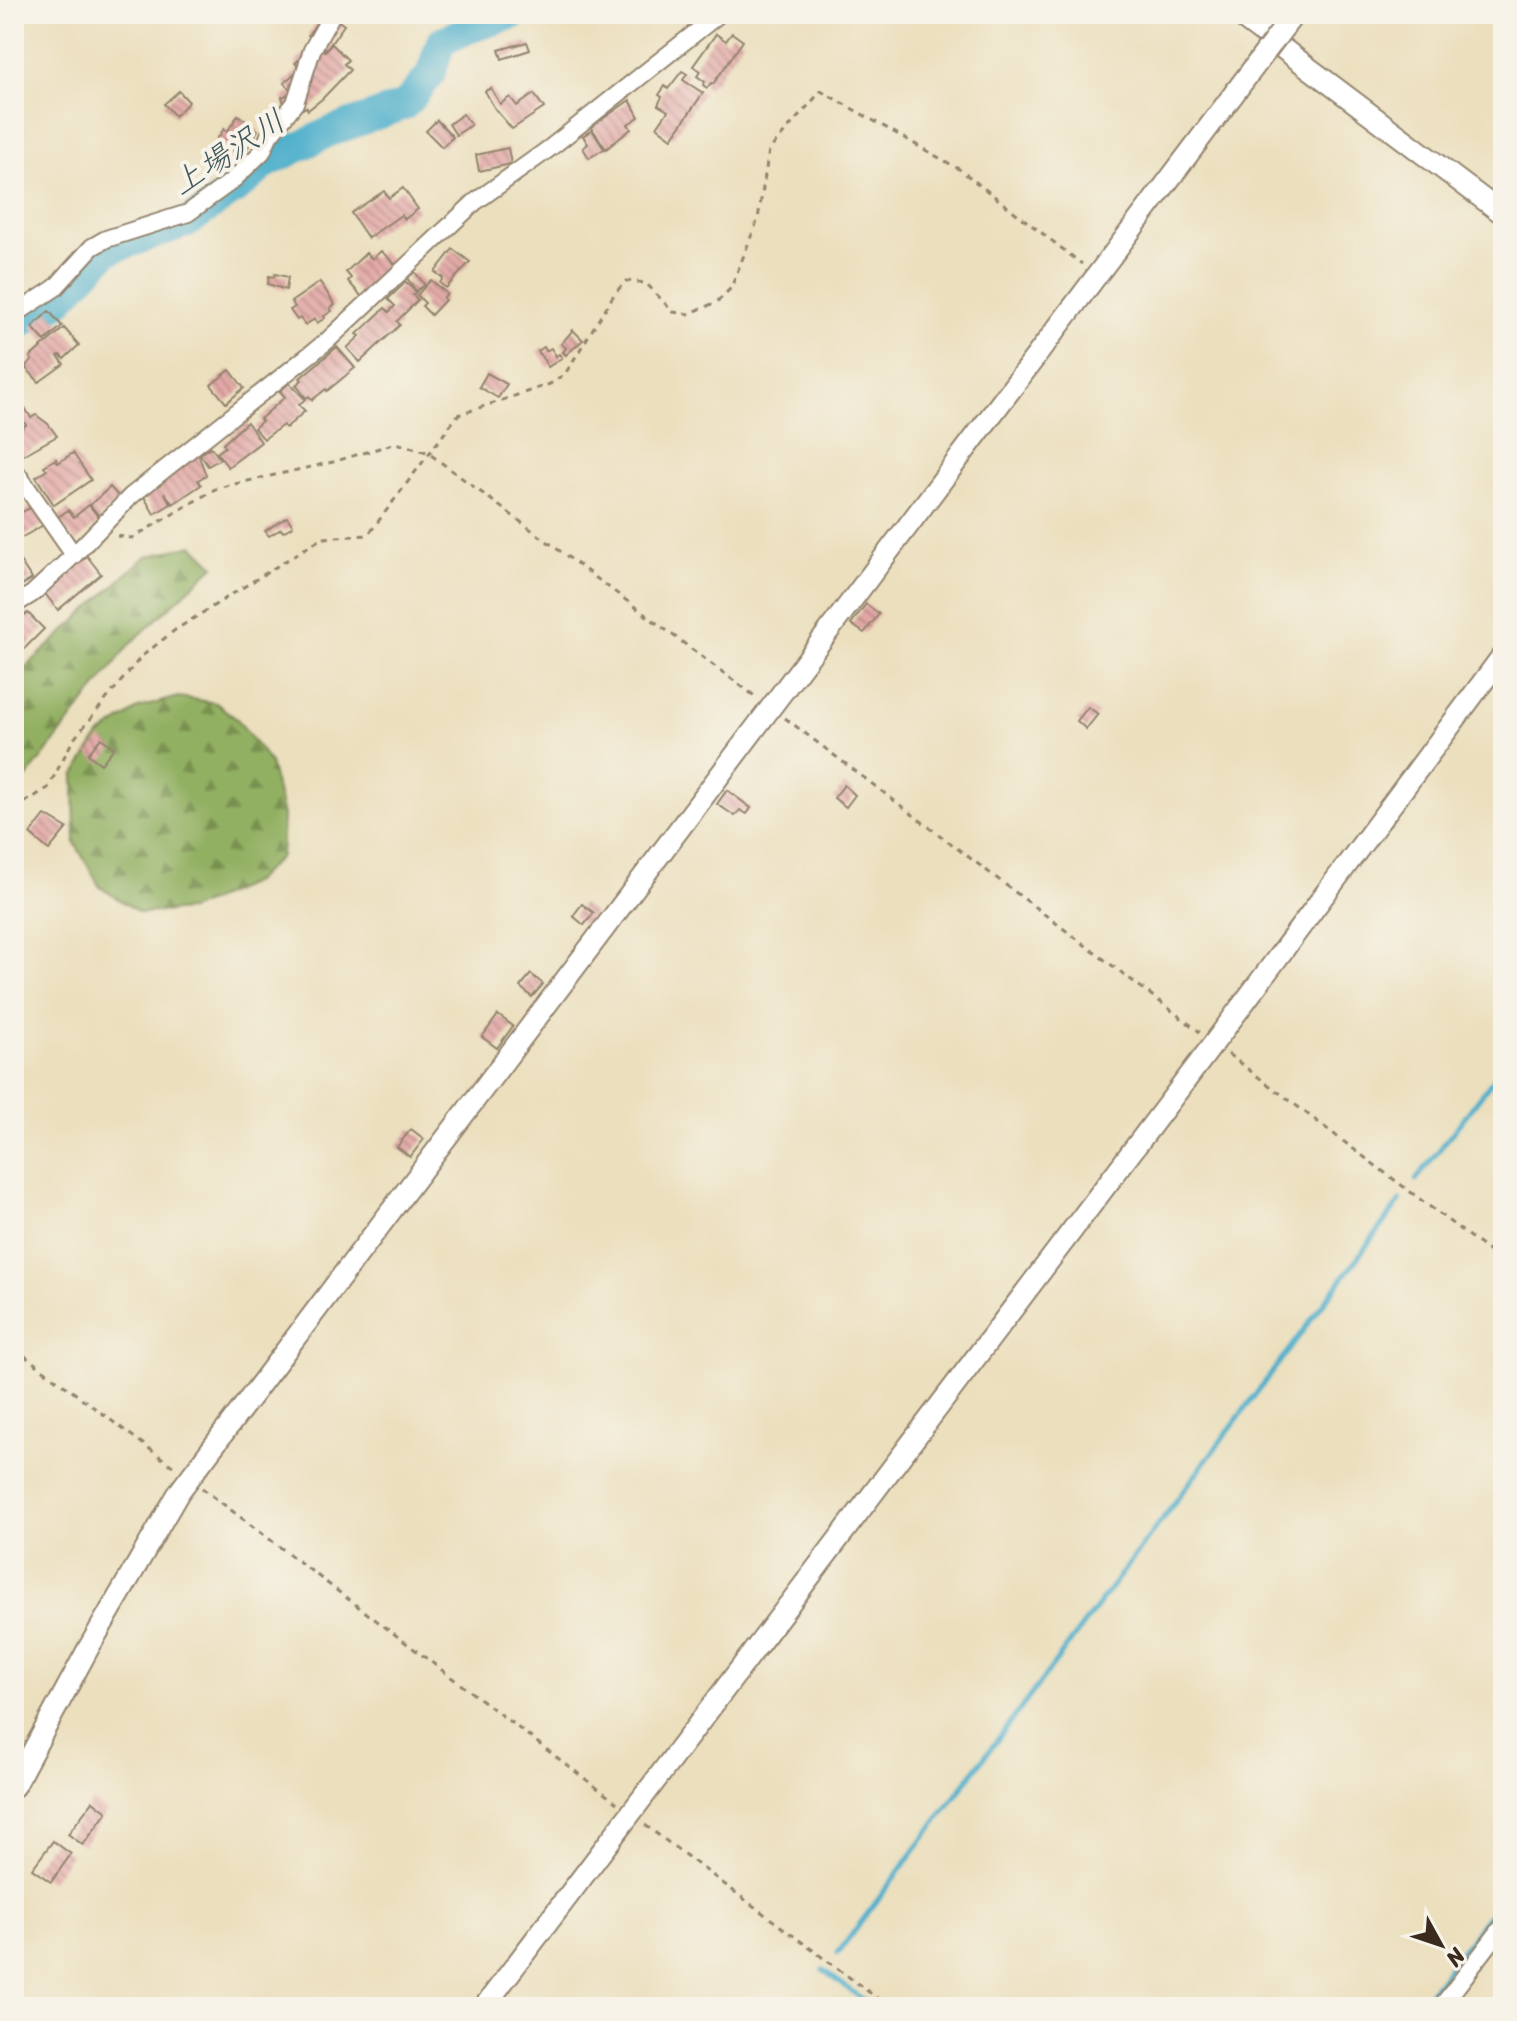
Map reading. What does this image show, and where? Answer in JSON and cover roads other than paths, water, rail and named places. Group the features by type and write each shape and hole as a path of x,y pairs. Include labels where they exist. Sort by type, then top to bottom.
{"street":[{"path":"14,315 55,288 92,247 106,239 188,213 232,181 262,152 269,136 295,103 312,50 332,14"},
{"path":"14,605 32,594 74,555 131,496 327,341 475,202 550,148 719,14"},
{"path":"1237,14 1503,214"},
{"path":"14,1786 88,1649 189,1479 1294,14"},
{"path":"14,469 74,555"},
{"path":"484,2007 1214,1043 1503,655"},
{"path":"1441,2007 1503,1926"}],"waterway":[{"name":"上場沢川","path":"14,327 57,303 107,251 188,222 267,163 329,132 405,105 430,75 441,42 468,29 514,14"},
{"path":"1416,1180 1503,1067"},
{"path":"838,1953 1400,1201"},
{"path":"1419,2007 1503,1896"},
{"path":"823,1970 873,2007"}]}
